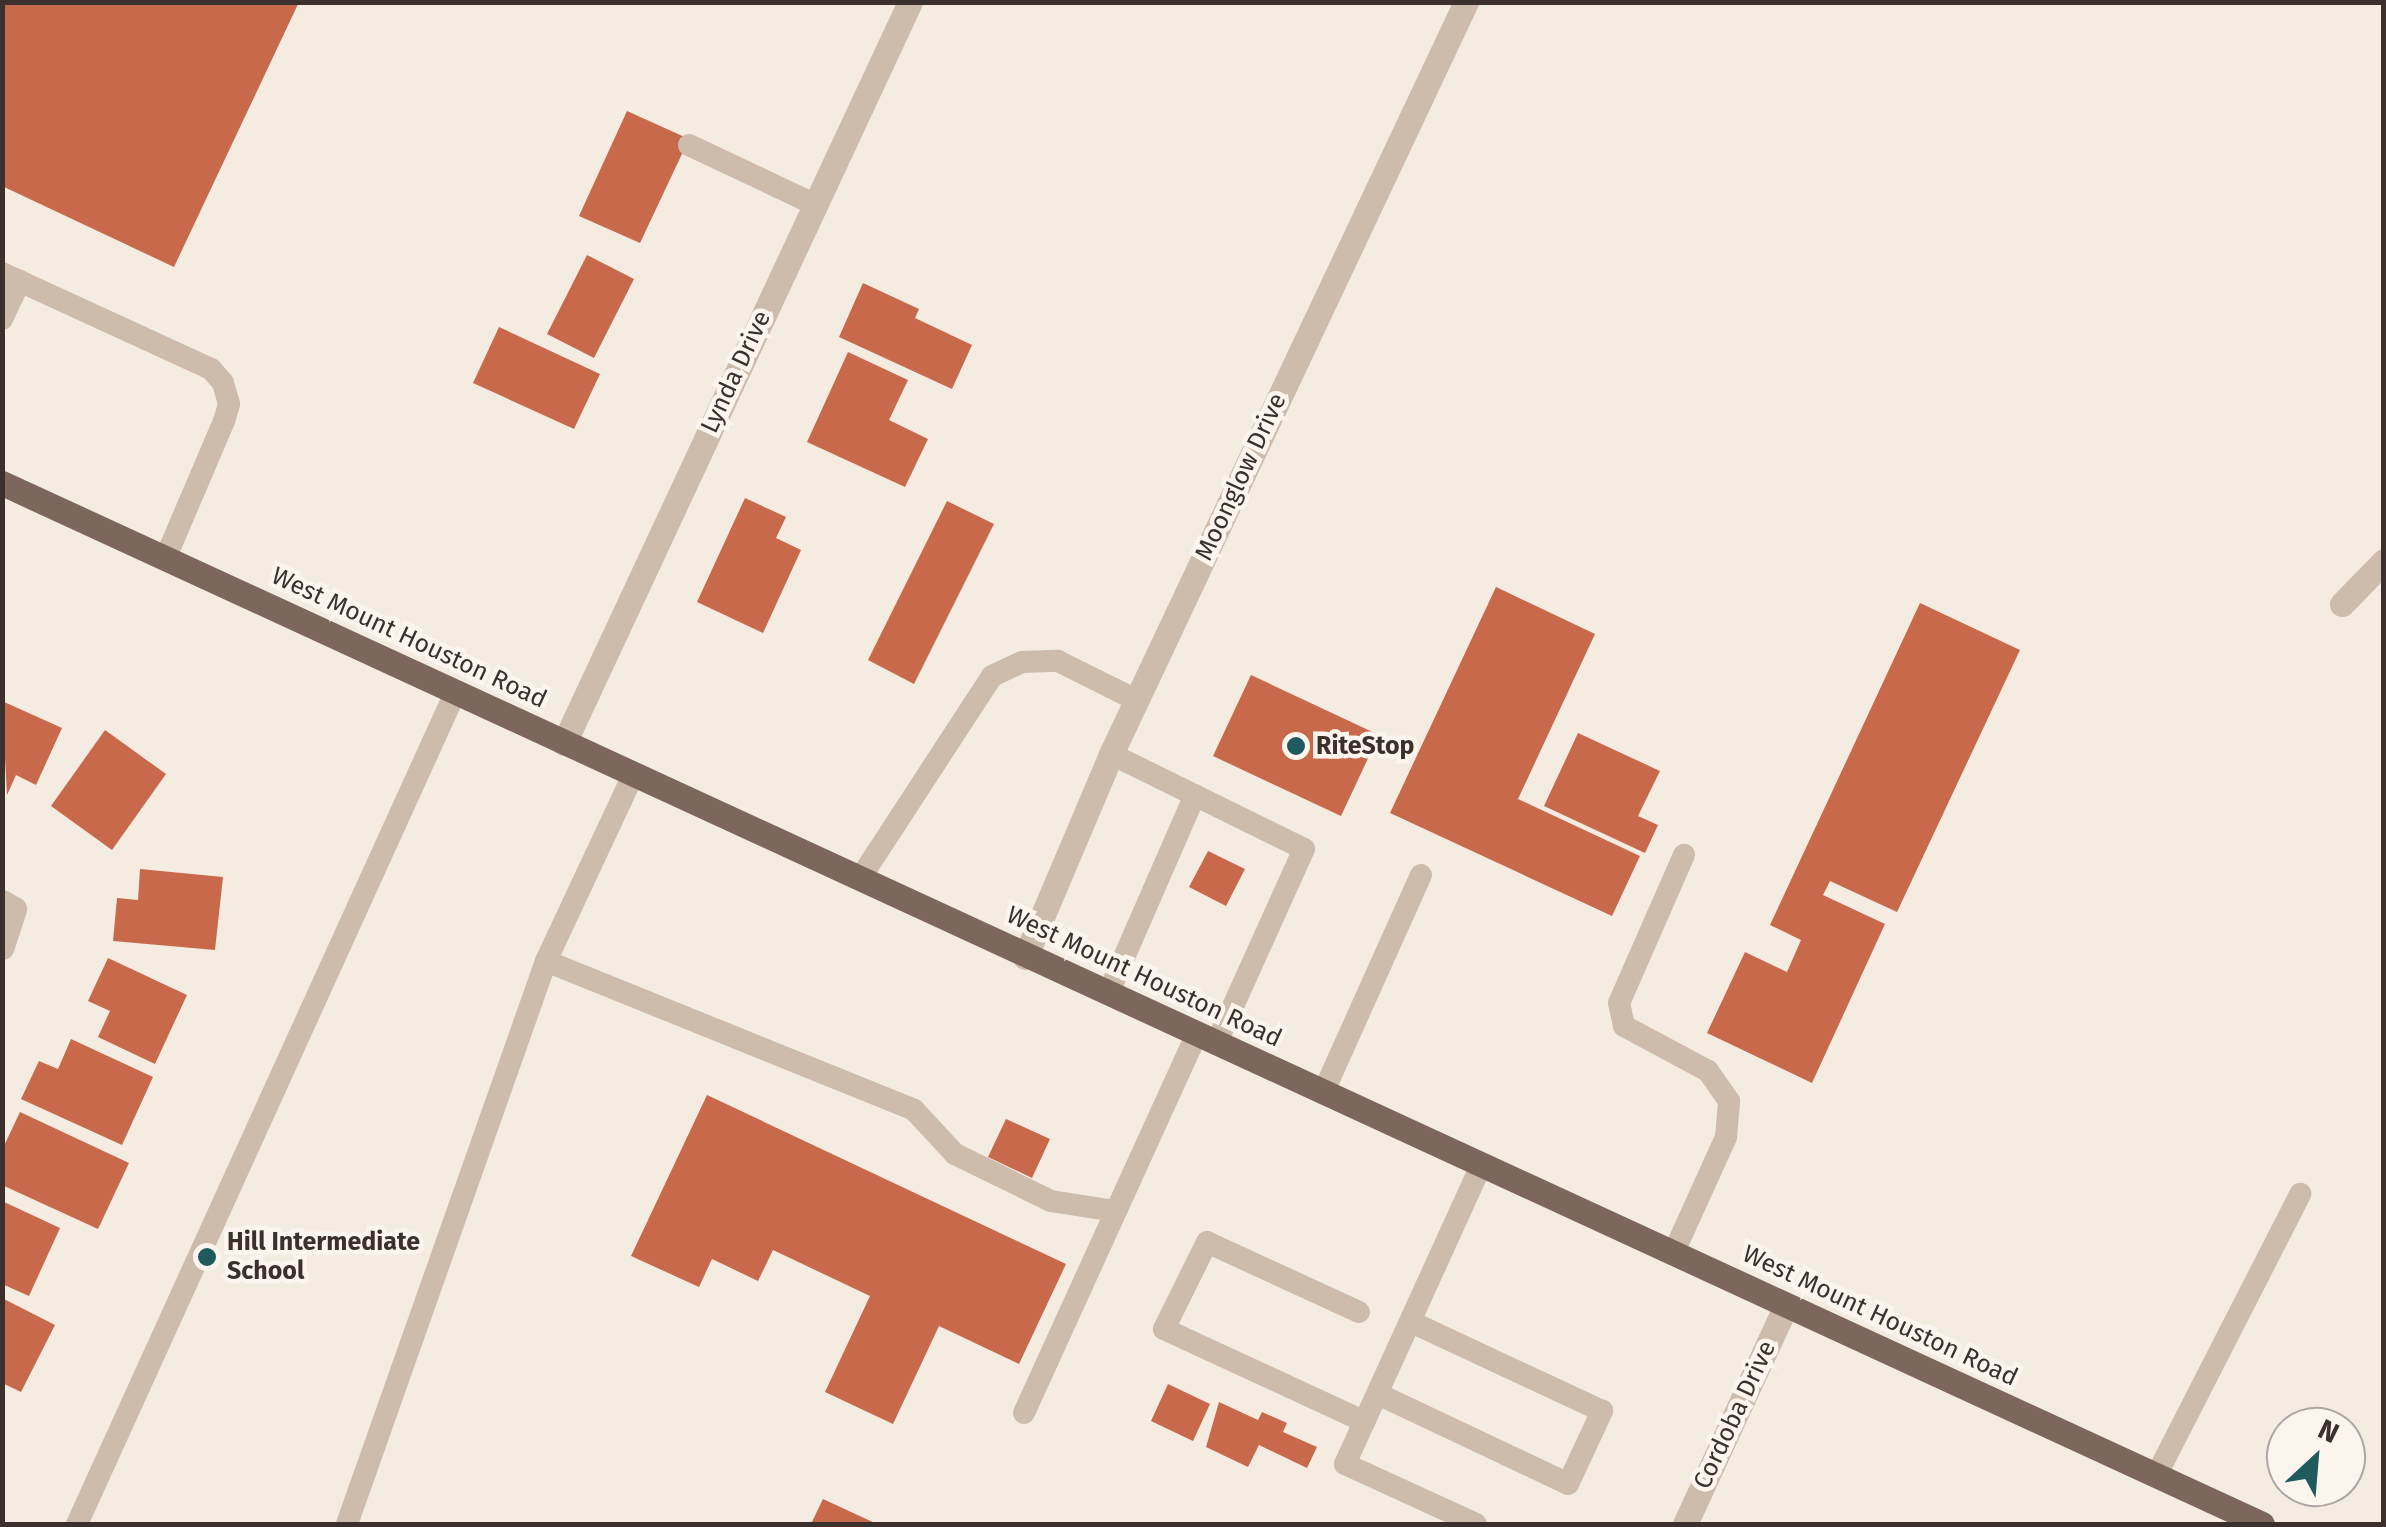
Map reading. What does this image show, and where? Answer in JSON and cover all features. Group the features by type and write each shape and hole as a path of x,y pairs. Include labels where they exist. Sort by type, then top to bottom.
{"main road":[{"name":"West Mount Houston Road","path":"2,483 2259,1524"}],"street":[{"name":"Lynda Drive","path":"564,743 910,2"},
{"name":"Moonglow Drive","path":"1025,956 1111,754 1466,2"},
{"path":"2342,604 2384,561"},
{"path":"2,902 14,909 2,946"},
{"name":"Cordoba Drive","path":"1685,1524 1786,1305"}],"lane":[{"path":"689,145 814,204"},
{"path":"2,320 11,277 211,369 223,384 230,404 165,558"},
{"path":"861,877 992,676 1022,662 1058,661 1136,700"},
{"path":"78,1524 455,693"},
{"path":"1024,1413 1115,1211 1304,849 1111,754"},
{"path":"347,1524 546,962 633,774"},
{"path":"1108,994 1195,796"},
{"path":"1673,1254 1726,1137 1728,1101 1708,1072 1624,1026 1619,1003 1684,855"},
{"path":"1323,1093 1421,875"},
{"path":"546,962 914,1110 955,1154 1051,1201 1115,1211"},
{"path":"1476,1524 1345,1464 1481,1166"},
{"path":"2156,1476 2300,1194"},
{"path":"1359,1312 1207,1242 1164,1329 1365,1422"},
{"path":"1378,1394 1568,1484 1602,1411 1411,1322"}],"building":[{"path":"2,2 299,2 174,267 2,186"},
{"path":"627,111 689,139 640,243 579,216"},
{"path":"587,255 634,279 594,358 547,334"},
{"path":"863,283 919,309 915,318 972,345 952,389 839,337"},
{"path":"499,327 600,374 574,429 473,383"},
{"path":"848,352 908,380 889,420 928,439 905,487 807,442"},
{"path":"745,498 786,517 776,538 801,550 763,633 697,602"},
{"path":"947,501 994,524 914,684 868,660"},
{"path":"1496,587 1595,634 1518,799 1640,856 1612,916 1390,813"},
{"path":"1920,603 2020,650 1897,912 1830,881 1823,895 1885,924 1812,1083 1707,1033 1745,952 1787,972 1801,940 1770,925"},
{"name":"RiteStop","path":"1251,675 1379,735 1341,816 1213,756"},
{"path":"2,701 62,728 36,785 16,775 7,795"},
{"path":"105,730 166,774 112,850 51,806"},
{"path":"1578,733 1660,771 1638,816 1658,825 1645,853 1544,806"},
{"path":"1208,851 1245,869 1226,906 1189,887"},
{"path":"140,869 223,877 215,950 113,941 117,898 138,900"},
{"path":"108,958 187,995 155,1064 98,1037 110,1011 88,1001"},
{"path":"71,1039 153,1077 122,1145 21,1099 39,1061 58,1069"},
{"path":"707,1095 1066,1264 1019,1364 939,1326 893,1424 825,1392 870,1296 773,1250 758,1281 712,1259 699,1287 631,1256"},
{"path":"20,1112 129,1163 98,1229 2,1185 2,1150"},
{"path":"1006,1119 1050,1139 1032,1178 988,1157"},
{"path":"2,1201 60,1228 29,1296 2,1284"},
{"path":"2,1298 55,1325 21,1392 2,1383"},
{"path":"1168,1384 1210,1404 1193,1441 1151,1421"},
{"path":"1219,1402 1258,1420 1262,1412 1287,1423 1283,1432 1317,1447 1307,1468 1259,1445 1248,1467 1206,1447"},
{"path":"823,1499 877,1524 811,1524"}],"place":[{"name":"RiteStop","path":"1296,746"},
{"name":"Hill Intermediate School","path":"207,1257"}]}
